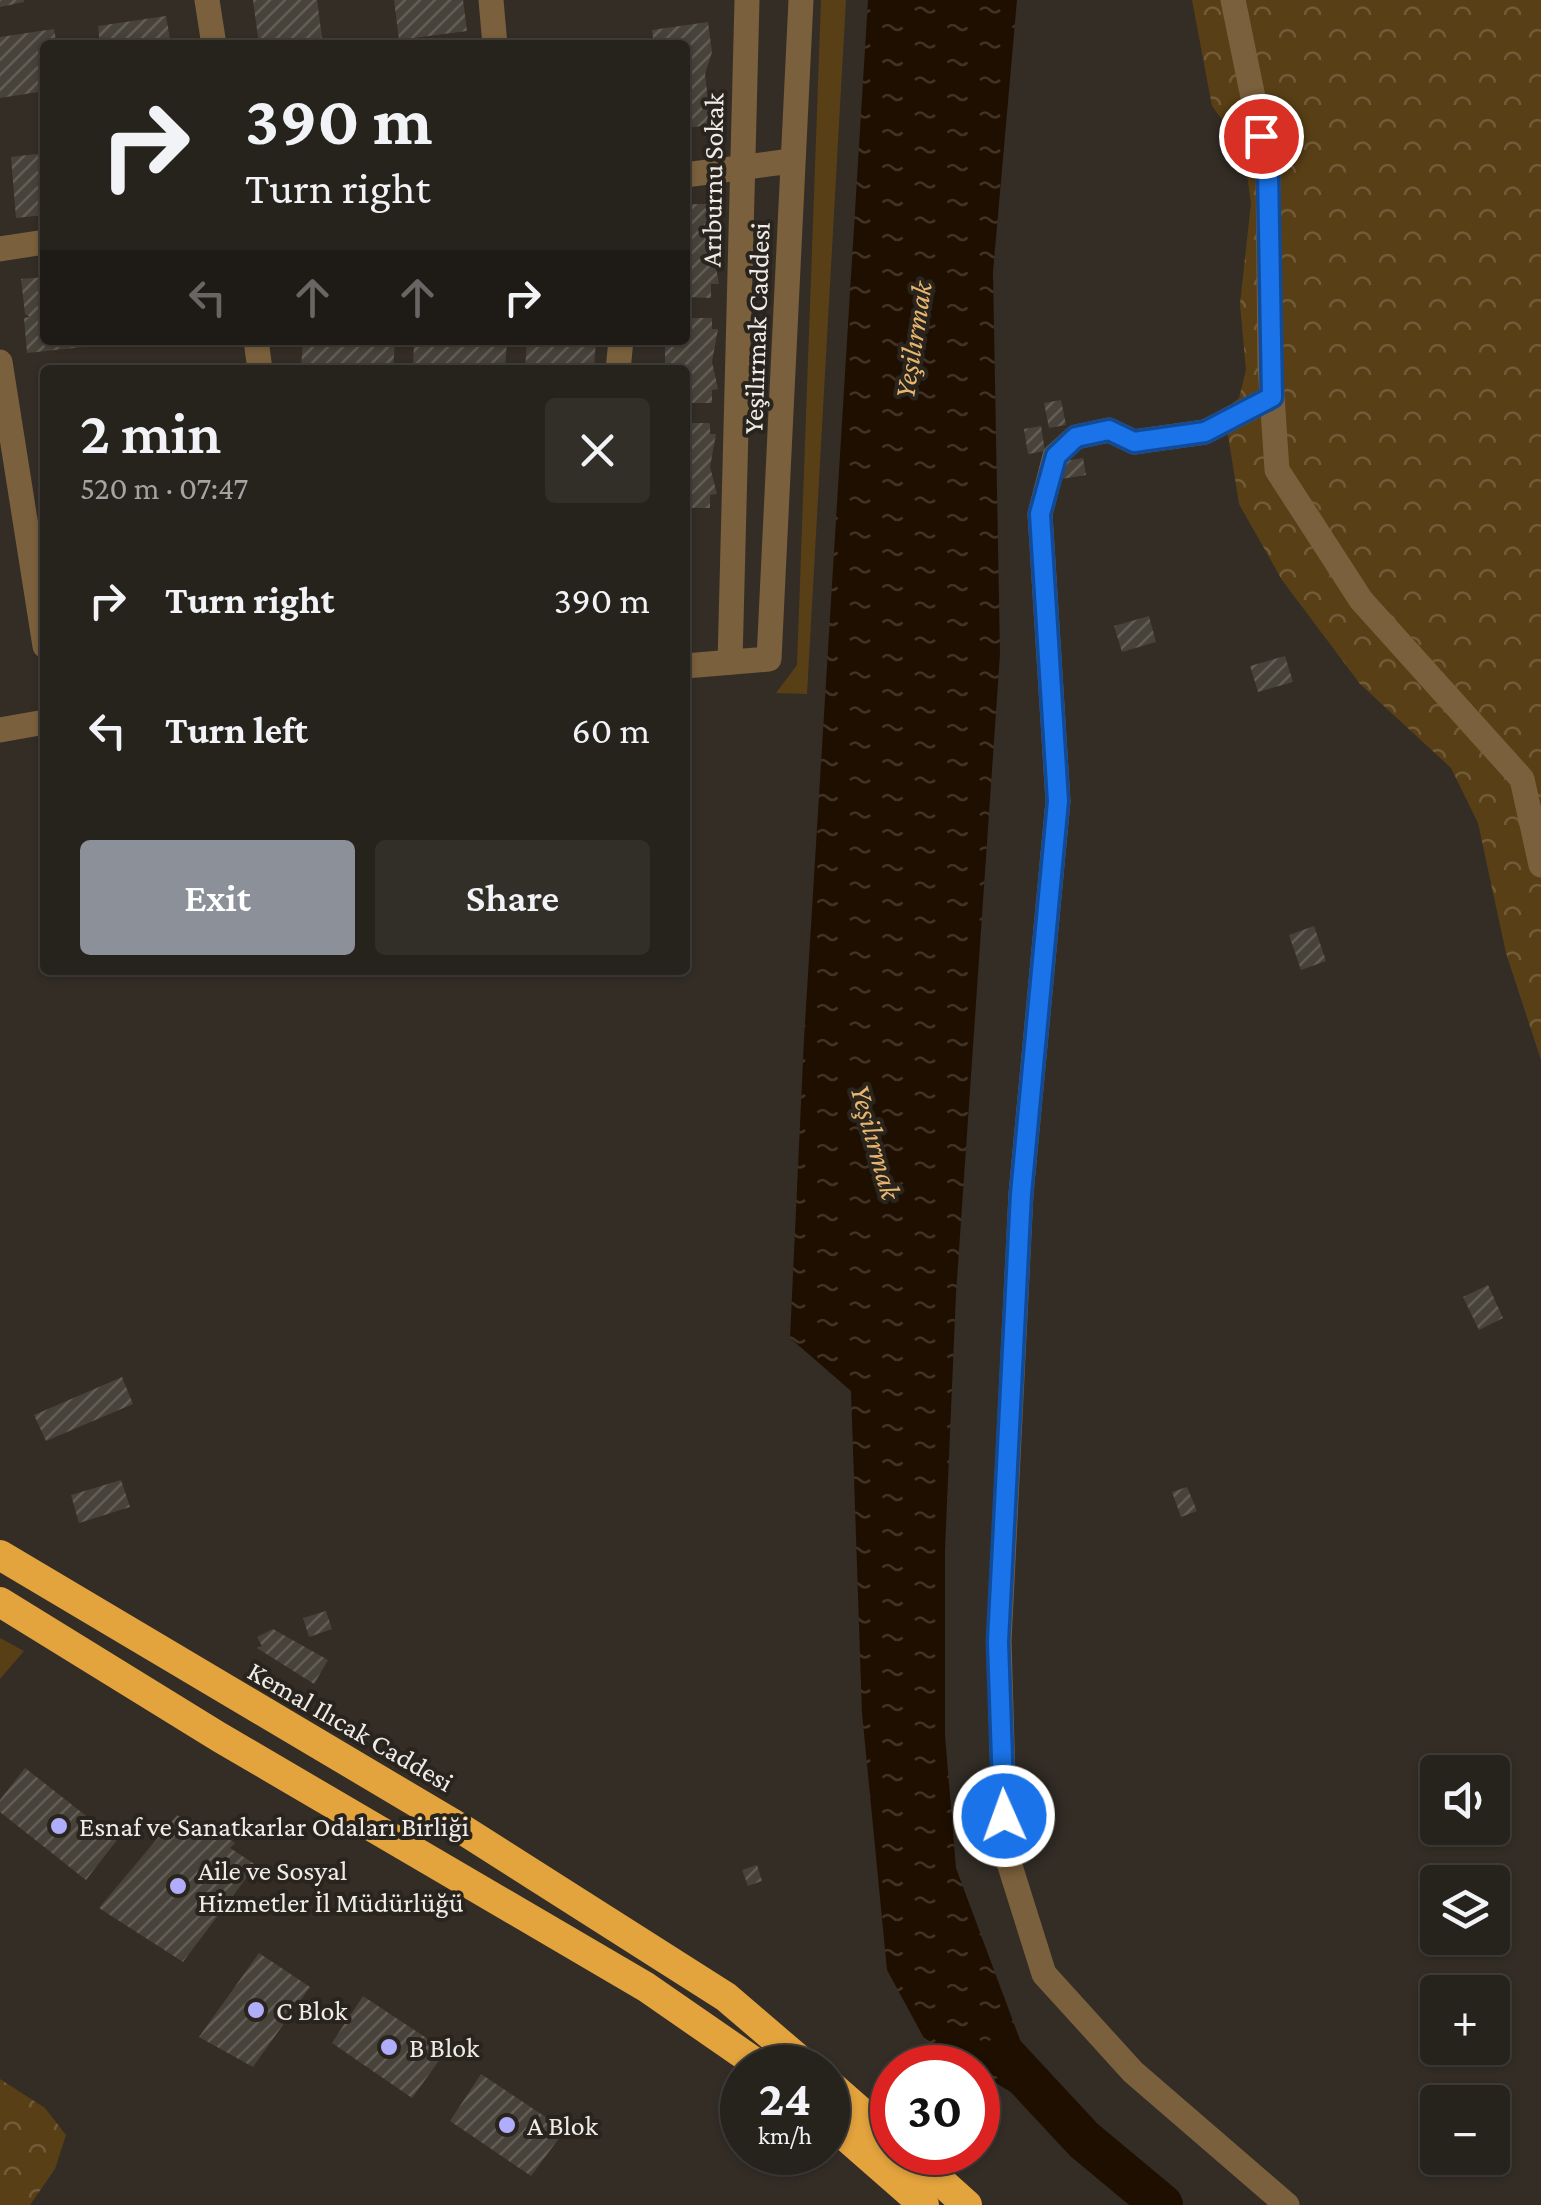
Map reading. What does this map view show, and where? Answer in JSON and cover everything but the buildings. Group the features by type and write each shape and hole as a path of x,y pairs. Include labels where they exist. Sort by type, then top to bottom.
{"highway":[{"name":"Kemal Ilıcak Caddesi","path":"0,1556 482,1842 726,1997 782,2045"},
{"path":"0,1602 218,1738 646,1987 729,2045"},
{"path":"850,2103 870,2120"},
{"path":"850,2140 924,2205"},
{"path":"934,2175 967,2205"}],"street":[{"path":"207,0 213,40"},
{"path":"491,0 495,40"},
{"name":"Arıburnu Sokak","path":"730,662 747,0"},
{"name":"Yeşilırmak Caddesi","path":"730,662 769,659 801,0"},
{"path":"1233,0 1268,170 1276,470 1361,600 1522,779 1541,865"},
{"path":"690,174 791,162"},
{"path":"0,248 40,243"},
{"path":"0,362 39,573"},
{"path":"1272,397 1205,432 1134,442 1109,430 1076,437 1056,456 1040,514 1058,801 1021,1194 998,1642 1005,1850 1044,1974 1133,2072 1287,2205"},
{"path":"690,666 730,662"},
{"path":"0,730 40,723"}],"green space":[{"path":"821,0 846,0 807,694 776,693 797,665"},
{"path":"1192,0 1541,0 1541,1060 1506,953 1478,823 1451,768 1360,684 1282,580 1239,504 1224,410 1239,398 1246,370 1240,304 1251,203 1243,148 1212,106"},
{"path":"0,1638 24,1651 0,1679"},
{"path":"0,2079 45,2108 66,2135 55,2169 30,2205 0,2205"}],"water":[{"path":"868,0 1017,0 993,272 1000,654 956,1294 945,1550 945,1735 956,1868 1048,2115 1000,2086 1000,2045 933,2045 925,2040 887,1970 862,1713 851,1391 790,1338 804,1039"}],"waterway":[{"name":"Yeşilırmak","path":"1005,2055 1084,2140 1162,2205"}],"place":[{"name":"Esnaf ve Sanatkarlar Odaları Birliği","path":"59,1826"},
{"name":"Aile ve Sosyal Hizmetler İl Müdürlüğü","path":"178,1886"},
{"name":"C Blok","path":"256,2010"},
{"name":"B Blok","path":"389,2047"},
{"name":"A Blok","path":"507,2125"}],"route":[{"path":"1004,1816 998,1642 1021,1194 1058,801 1040,514 1056,456 1076,437 1109,430 1134,442 1205,432 1272,397 1268,170 1261,136"}]}
